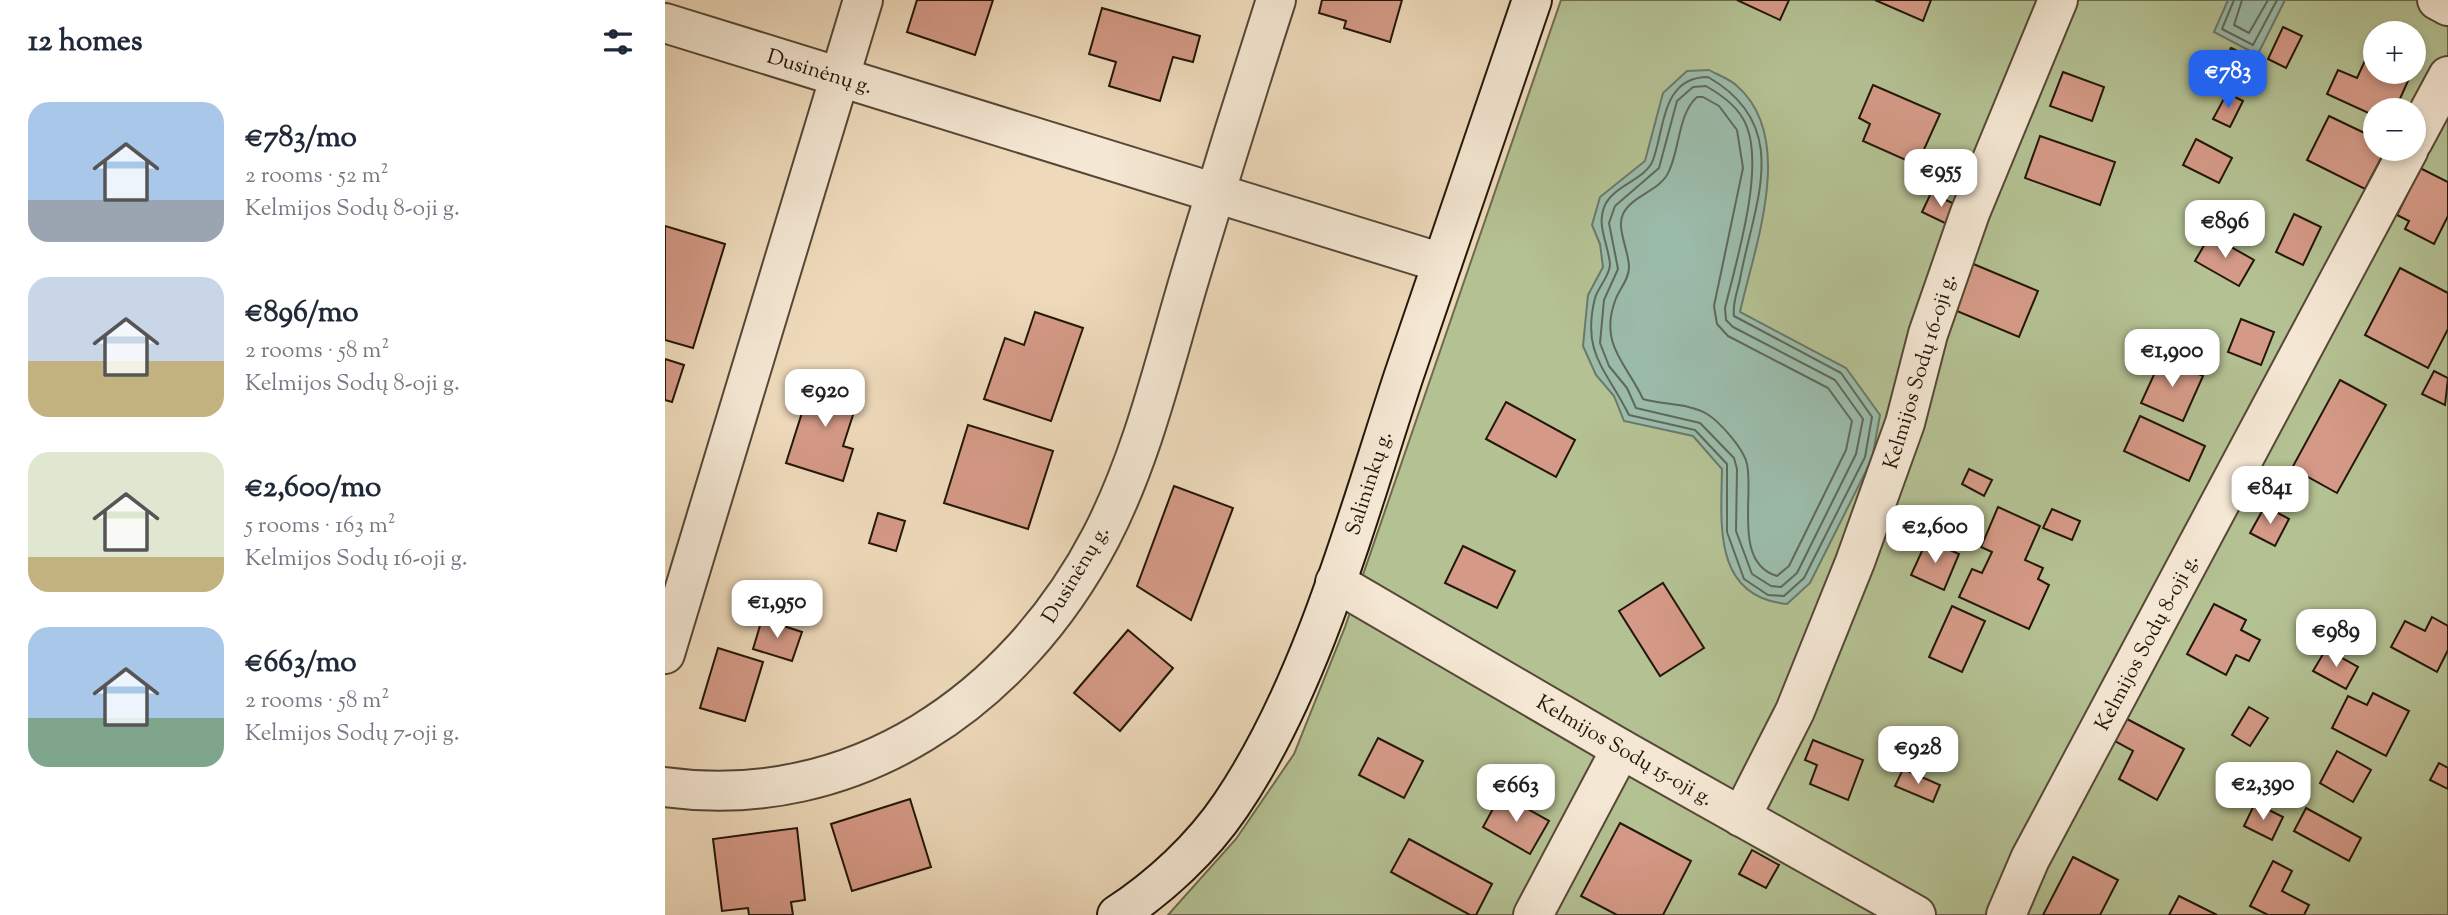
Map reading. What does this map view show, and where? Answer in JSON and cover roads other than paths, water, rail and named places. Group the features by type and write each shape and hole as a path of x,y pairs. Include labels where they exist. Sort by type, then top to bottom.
{"street":[{"path":"665,654 863,0"},
{"name":"Dusinėnų g.","path":"665,787 744,790 782,787 851,768 921,736 985,688 1049,622 1101,537 1135,457 1276,0"},
{"name":"Salininkų g.","path":"1117,915 1141,900 1191,853 1230,807 1256,765 1288,701 1335,582 1532,0"},
{"name":"Kelmijos Sodų 16-oji g.","path":"1741,817 1795,712 1855,562 1905,423 1928,334 1970,213 2058,0"},
{"path":"2437,0 2448,6"},
{"name":"Dusinėnų g.","path":"665,23 1442,263"},
{"path":"2426,117 2448,76"},
{"name":"Kelmijos Sodų 8-oji g.","path":"2006,915 2030,859 2403,161"},
{"name":"Kelmijos Sodų 15-oji g.","path":"1335,582 1621,750 1916,915"},
{"path":"1533,915 1621,750"}],"water":[{"path":"2228,0 2285,0 2259,52 2252,52 2214,32"},
{"path":"1709,70 1737,86 1755,108 1765,134 1768,163 1766,194 1740,312 1846,368 1880,415 1872,459 1810,583 1787,604 1763,598 1745,588 1734,573 1726,555 1723,534 1722,469 1693,436 1624,421 1614,396 1596,375 1583,346 1588,295 1603,267 1600,244 1592,225 1600,197 1645,161 1663,93 1687,71"}]}
